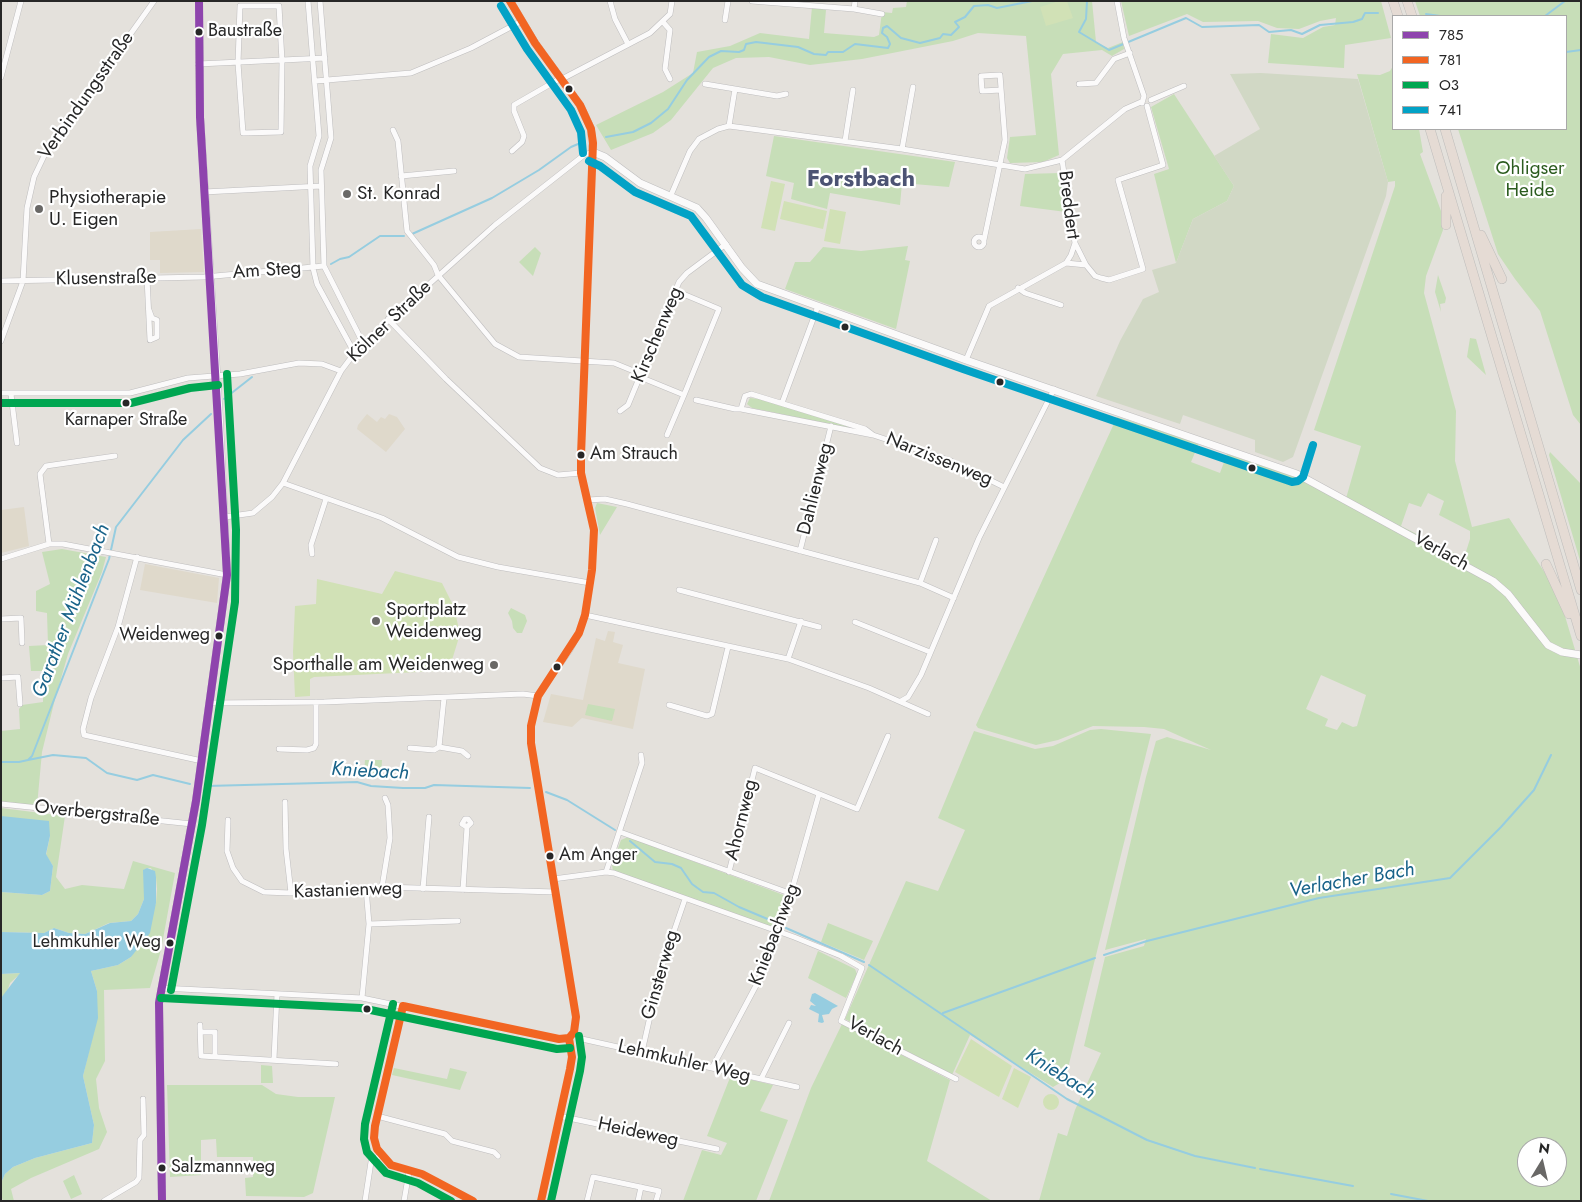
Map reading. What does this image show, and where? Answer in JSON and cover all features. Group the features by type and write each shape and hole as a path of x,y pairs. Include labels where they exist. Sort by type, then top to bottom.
{"highway":[{"path":"1393,1 1398,15"},
{"path":"1407,1 1412,15"},
{"path":"1430,130 1581,637"},
{"path":"1445,130 1581,590"},
{"path":"1438,156 1446,200 1446,225"},
{"path":"1469,210 1502,279"},
{"path":"1546,564 1581,637"}],"street":[{"path":"1,77 21,1"},
{"name":"Verbindungsstraße","path":"1,341 23,282 26,208 34,176 45,154 154,1"},
{"path":"162,1201 158,1035 161,988 192,824 211,703 227,574 217,375 204,192 198,64 199,1"},
{"path":"308,1 319,136 310,162 313,268 317,284 354,352"},
{"path":"320,1 330,140 321,170 324,266 363,343"},
{"path":"161,988 362,998 551,1038 565,1040 574,1032 576,1017 531,743 533,716 538,696 570,650 585,615 590,583 594,536 582,473 593,152 588,120 510,1"},
{"path":"610,1 615,19 628,44"},
{"path":"512,151 522,142 524,136 514,111 514,105 650,33 670,14 672,1"},
{"path":"725,20 728,1"},
{"path":"752,1 792,6 800,2 882,14"},
{"path":"854,9 855,1"},
{"path":"1075,243 1086,266 1095,276 1109,280 1143,269 1118,180 1163,165 1147,106 1143,99 1124,38 1117,1"},
{"path":"240,6 279,6 282,61 280,132 243,133 238,63 240,6"},
{"path":"315,81 410,73 471,48 522,22"},
{"path":"663,22 670,30 665,69 670,79"},
{"path":"1079,84 1096,83 1114,59 1130,53"},
{"path":"198,64 325,58"},
{"path":"984,240 1005,140 1000,75 980,76 982,91 1001,90"},
{"path":"705,84 777,96 786,94"},
{"path":"1147,106 1151,100 1184,86"},
{"path":"902,149 913,87"},
{"path":"729,126 735,90"},
{"path":"845,141 853,90"},
{"path":"1143,99 1149,97 1151,100"},
{"name":"Breddert","path":"966,360 989,306 1018,288 1066,263 1075,243 1062,160 1130,106 1143,99"},
{"path":"671,196 690,151 699,139 718,129 729,126 902,149 1025,169 1042,167 1062,160"},
{"path":"393,130 398,141 407,231 434,265 438,275 495,344 508,353 519,357 617,364 684,395"},
{"name":"Verlach","path":"593,152 602,155 640,182 696,208 726,244 742,268 757,284 966,360 1294,472 1493,581 1508,594 1548,645 1569,653 1581,654"},
{"name":"Kölner Straße","path":"225,517 253,513 272,497 283,483 341,371 354,352 363,343 438,275 554,178 584,155 593,152"},
{"path":"401,176 454,171"},
{"path":"204,192 321,186"},
{"name":"Kirschenweg","path":"620,411 628,405 676,291 687,273 726,244"},
{"path":"1066,263 1086,266"},
{"name":"Am Steg","path":"210,276 324,266"},
{"name":"Klusenstraße","path":"1,281 23,282 210,276"},
{"path":"147,278 149,336 150,340 153,340 157,337 157,320 152,318 149,310"},
{"path":"1018,288 1024,293 1061,305"},
{"path":"667,435 719,309 676,291"},
{"path":"782,404 818,306"},
{"path":"388,319 446,379 540,468 558,475 582,473"},
{"path":"1,393 130,393 188,378 255,372 312,362 341,371"},
{"path":"901,701 908,697 921,675 979,538 1054,389"},
{"path":"10,394 17,443"},
{"name":"Narzissenweg","path":"741,409 745,396 748,394 866,429 873,435"},
{"name":"Narzissenweg","path":"696,400 873,435 949,460 1004,487"},
{"name":"Dahlienweg","path":"800,551 831,426"},
{"path":"49,544 40,474 46,466 114,456"},
{"path":"283,483 382,518 454,556 590,583"},
{"path":"312,554 310,545 326,499"},
{"path":"588,500 605,499 627,504 920,583 954,598"},
{"path":"920,583 936,540"},
{"path":"1,559 49,544 63,544 227,574"},
{"path":"137,558 118,627 89,705 83,729 84,734 202,761"},
{"path":"679,590 801,620 818,627"},
{"path":"585,615 788,659 901,701 928,714"},
{"path":"1,620 21,618 22,643"},
{"path":"788,659 801,620"},
{"path":"854,622 930,652"},
{"path":"669,705 707,716 712,714 728,647"},
{"path":"1,678 18,677 20,704"},
{"path":"211,703 316,702 523,694 538,696"},
{"path":"439,747 444,698"},
{"path":"279,749 307,750 314,748 316,744 316,702"},
{"path":"819,794 857,809 888,736"},
{"path":"410,748 434,750 439,747 462,751 468,756"},
{"path":"606,872 642,763 641,755"},
{"name":"Ahornweg","path":"729,872 755,768 819,794"},
{"name":"Kniebachweg","path":"712,1068 759,980 780,932 819,794"},
{"path":"382,887 390,838 388,805 385,798"},
{"path":"285,802 287,856 291,893"},
{"name":"Overbergstraße","path":"1,804 192,824"},
{"path":"424,889 429,817"},
{"name":"Kastanienweg","path":"228,820 227,851 237,876 255,890 264,892 291,893 382,887 556,892"},
{"path":"463,890 467,827"},
{"path":"620,832 792,894"},
{"path":"553,878 606,872 780,932"},
{"path":"362,998 369,924 366,888"},
{"name":"Ginsterweg","path":"642,1052 660,972 684,899"},
{"path":"369,924 458,921"},
{"name":"Verlach","path":"780,932 841,956 862,968 841,1021 956,1079"},
{"path":"274,1060 277,994"},
{"path":"402,1006 377,1116 374,1138 381,1155 391,1165 409,1172 422,1174 473,1201"},
{"path":"761,1079 789,1023"},
{"path":"200,1026 201,1056 336,1064"},
{"path":"201,1032 215,1032 215,1057"},
{"name":"Lehmkuhler Weg","path":"574,1032 582,1039 796,1087"},
{"path":"540,1201 572,1057 569,1038"},
{"path":"104,1201 136,1182 139,1178 140,1140 144,1135 144,1099"},
{"path":"377,1116 445,1134 452,1141 494,1152 498,1156"},
{"name":"Heideweg","path":"559,1116 716,1149"},
{"path":"365,1201 371,1162 381,1155"},
{"path":"404,1201 409,1172"},
{"path":"587,1201 592,1177 659,1191 656,1201"},
{"path":"638,1201 640,1187"}],"shaded area":[{"path":"201,229 204,272 160,273 160,260 150,260 150,232"},
{"path":"367,414 377,422 381,417 385,419 389,414 397,417 405,429 386,452 357,429"},
{"path":"24,507 29,546 1,553 1,510"},
{"path":"145,564 219,578 217,603 140,590"},
{"path":"608,631 615,632 613,642 623,645 618,663 645,669 633,729 582,718 572,727 543,722 551,694 583,700 596,638 605,641"}],"green space":[{"path":"907,1 1092,1 1096,42 1108,48 1123,42 1124,49 1112,56 1102,50 1063,54 1051,74 1059,155 1043,162 1010,163 1007,158 1010,137 1036,135 1026,36 978,33 953,41 862,59 810,65 769,57 736,58 713,68 671,120 653,133 611,150 596,125 663,92 693,73 697,52 730,46 760,33 809,39 812,7 826,10 824,33 874,37 879,35 882,12 892,13 893,8 906,7"},
{"path":"1059,1 1067,1 1073,18 1046,26 1040,7"},
{"path":"1121,1 1381,1 1391,38 1345,45 1344,68 1268,63 1271,34 1303,38 1323,27 1335,25 1336,18 1320,21 1299,29 1277,28 1258,21 1203,22 1187,14 1129,36"},
{"name":"Ohligser Heide","path":"1415,1 1581,1 1581,425 1573,415 1540,311 1498,254 1458,130 1567,130 1567,15 1420,15"},
{"path":"1392,68 1392,130 1419,130 1423,152 1420,154 1441,211 1443,230 1426,276 1424,293 1456,411 1455,461 1472,527 1509,518 1549,579 1562,606 1581,670 1581,1201 1039,1201 1058,1133 1067,1136 1075,1110 1101,1053 1084,1046 1105,957 1144,946 1146,939 1105,950 1156,741 1167,737 1211,750 1164,729 1093,726 1058,740 1036,745 978,728 976,725 1117,417 1199,443 1191,462 1220,473 1227,454 1297,477 1345,502 1361,446 1314,430 1395,186 1395,181 1388,182 1357,74 1380,75 1390,71","holes":["1428,493 1444,501 1439,515 1470,531 1470,539 1464,558 1401,526 1409,503 1421,507","1321,675 1366,695 1357,726 1353,727 1342,722 1337,730 1325,726 1328,719 1306,709"]},
{"path":"1261,73 1358,79 1388,182 1386,196 1293,457 1283,462 1255,452 1255,440 1183,415 1180,424 1096,396 1120,341 1143,299 1159,292 1152,270 1176,263 1193,219 1227,201 1234,186 1214,156 1260,129 1230,74"},
{"path":"1174,94 1234,186 1227,201 1193,219 1176,263 1154,174 1169,169 1151,107"},
{"path":"774,136 955,162 949,187 902,183 900,205 830,193 827,209 791,199 794,183 766,176"},
{"path":"1060,173 1066,212 1020,206 1025,174"},
{"path":"771,181 785,184 775,231 761,228"},
{"path":"784,201 827,211 823,229 780,219"},
{"path":"830,209 846,212 840,244 824,241"},
{"path":"908,246 905,260 910,261 896,329 785,289 795,262 810,262 823,247 861,251"},
{"path":"535,247 541,253 533,276 519,262"},
{"path":"1438,275 1446,298 1445,303 1440,304 1441,312 1435,292"},
{"path":"1470,338 1476,339 1486,375 1467,357"},
{"path":"750,398 759,399 863,431 752,408 747,404"},
{"path":"1550,452 1581,484 1581,564 1549,455"},
{"path":"597,503 617,507 600,535 595,508"},
{"path":"62,549 106,557 102,572 68,654 55,699 42,752 37,806 1,802 1,731 20,729 19,709 22,705 43,702 43,671 31,671 29,646 48,645 47,613 36,611 36,591 50,584 42,552"},
{"name":"Sportplatz Weidenweg","path":"395,571 442,583 454,607 460,634 452,660 439,671 314,677 310,679 310,696 295,697 293,652 295,606 316,604 317,579 382,594"},
{"path":"511,608 525,615 527,621 522,633 517,633 513,628 508,613"},
{"path":"588,704 615,709 612,721 585,715"},
{"path":"1101,729 1151,734 1065,1080 1053,1087 970,1035 952,1075 845,1019 906,881 938,891 965,830 938,818 974,731 1035,749 1053,746 1090,730"},
{"path":"365,760 382,760 381,777 364,774"},
{"path":"1,808 65,816 56,877 65,889 82,885 124,889 133,861 175,873 161,950 150,988 104,990 105,1061 96,1079 99,1108 107,1132 99,1149 31,1178 11,1189 14,1201 3,1201 1,1195 1,1183 5,1174 13,1167 35,1158 92,1143 94,1125 83,1076 93,1034 97,991 91,971 118,965 131,957 156,903 157,889 156,877 151,868 147,868 144,870 144,899 138,914 131,921 109,923 85,934 69,933 54,928 44,933 1,932 1,892 42,895 50,891 53,866 46,855 50,836 1,816"},
{"path":"628,837 789,897 779,926 775,928 613,871 612,865 621,840"},
{"path":"828,923 873,941 864,960 821,942"},
{"path":"818,951 855,969 857,974 846,998 808,978"},
{"path":"21,973 10,983 7,992 1,998 1,974"},
{"path":"842,1024 950,1080 927,1161 992,1201 769,1201 811,1088"},
{"path":"971,1039 1012,1066 999,1097 955,1072"},
{"path":"261,1065 272,1066 273,1083 261,1083"},
{"path":"394,1068 447,1079 450,1068 467,1072 460,1090 392,1075"},
{"path":"1014,1068 1031,1077 1018,1108 1002,1099"},
{"path":"731,1075 773,1085 760,1111 788,1120 756,1201 683,1201 702,1150 721,1155 727,1143 707,1136"},
{"path":"167,1085 262,1085 276,1094 298,1097 335,1097 313,1193 304,1197 246,1196 245,1178 253,1177 253,1157 217,1157 216,1139 201,1140 201,1175 170,1177"},
{"path":"1051,1094 1057,1096 1059,1102 1057,1108 1051,1110 1045,1108 1043,1102 1045,1096"},
{"path":"74,1175 82,1194 71,1199 63,1181"}],"water":[{"path":"1,816 49,821 50,836 46,854 53,866 50,891 42,895 1,892"},
{"path":"147,868 155,871 156,877 156,903 150,933 131,957 118,965 91,971 97,991 98,1018 83,1076 94,1125 92,1143 35,1158 13,1167 5,1174 1,1183 1,998 20,973 1,974 1,932 44,933 54,928 69,933 85,934 110,923 131,921 138,914 144,899 143,870"},
{"path":"815,993 838,1006 832,1009 829,1014 822,1015 824,1022 822,1023 818,1022 819,1014 809,1009 811,1005 816,1006 810,1001 812,994"}],"waterway":[{"name":"Garather Mühlenbach","path":"606,137 633,132 651,123 668,109 687,80 709,57 721,51 739,52 744,50 746,44 756,42 798,47 814,54 826,55 828,52 843,52 855,44 888,48 890,44 887,37 882,33 883,28 887,26 901,38 920,43 940,38 943,34 951,35 959,27 955,22 965,17 974,6 988,5 997,8 1032,1"},
{"name":"Garather Mühlenbach","path":"1087,1 1086,19 1079,32 1109,50 1186,18 1202,27 1259,25 1269,32 1291,30 1302,34 1320,25 1353,22 1362,19 1365,13 1378,13"},
{"name":"Garather Mühlenbach","path":"1546,15 1565,1"},
{"name":"Garather Mühlenbach","path":"1426,14 1433,15"},
{"path":"1567,52 1581,50"},
{"name":"Garather Mühlenbach","path":"412,234 492,198 539,170 571,147 585,141"},
{"name":"Garather Mühlenbach","path":"331,264 349,257 380,236 404,236"},
{"name":"Garather Mühlenbach","path":"224,399 252,377"},
{"name":"Garather Mühlenbach","path":"1,762 19,762 28,760 32,756 109,559 116,527 183,440 211,414"},
{"name":"Kniebach","path":"28,760 53,755 86,758 107,773 137,780 153,775 190,784"},
{"name":"Verlacher Bach","path":"1104,955 1147,941 1319,898 1450,878 1501,827 1534,790 1551,755"},
{"name":"Kniebach","path":"207,786 357,782 371,786 403,788 425,788 434,785 530,788"},
{"name":"Kniebach","path":"546,792 567,800 615,830"},
{"name":"Kniebach","path":"630,841 655,862 672,864 681,868 692,884 703,892 714,893 739,907 777,923"},
{"name":"Kniebach","path":"786,928 864,962"},
{"name":"Verlacher Bach","path":"943,1013 1095,958"},
{"name":"Kniebach","path":"869,965 1067,1099 1147,1140 1195,1156 1255,1168"},
{"name":"Kniebach","path":"1260,1169 1353,1186"},
{"name":"Kniebach","path":"1391,1194 1428,1201"}],"transit line":[{"name":"785","path":"162,1201 159,1003 196,801 227,575 200,117 199,1"},
{"name":"781","path":"510,1 535,43 580,105 591,129 593,143 581,455 581,473 594,530 592,570 585,615 579,633 538,696 531,726 531,743 576,1017 574,1032 569,1038"},
{"name":"741","path":"501,6 527,49 571,110 581,132 583,153"},
{"name":"741","path":"589,161 600,166 635,192 691,216 742,285 762,297 963,369 1292,482 1298,481 1303,477 1313,445"},
{"name":"O3","path":"171,990 202,825 235,602 236,530 227,374"},
{"name":"O3","path":"1,403 131,403 190,388 218,385"},
{"name":"O3","path":"161,998 361,1008 557,1049 570,1048"},
{"name":"O3","path":"393,1004 365,1124 364,1139 367,1152 386,1173 418,1183 451,1201"},
{"name":"781","path":"403,1006 375,1126 374,1138 377,1149 391,1165 422,1174 473,1201"},
{"name":"781","path":"403,1006 559,1039 569,1038"},
{"name":"O3","path":"551,1201 580,1071 582,1057 579,1036"},
{"name":"781","path":"541,1201 570,1069 572,1057 569,1038"}],"place":[{"name":"Baustraße","path":"199,32"},
{"name":"St. Konrad","path":"347,194"},
{"name":"Physiotherapie U. Eigen","path":"39,209"},
{"name":"Karnaper Straße","path":"126,403"},
{"name":"Am Strauch","path":"581,455"},
{"name":"Sportplatz Weidenweg","path":"376,621"},
{"name":"Weidenweg","path":"219,636"},
{"name":"Sporthalle am Weidenweg","path":"494,665"},
{"name":"Am Anger","path":"550,856"},
{"name":"Lehmkuhler Weg","path":"170,943"},
{"name":"Salzmannweg","path":"162,1168"}],"district":[{"name":"Forstbach","path":"861,180"}]}
